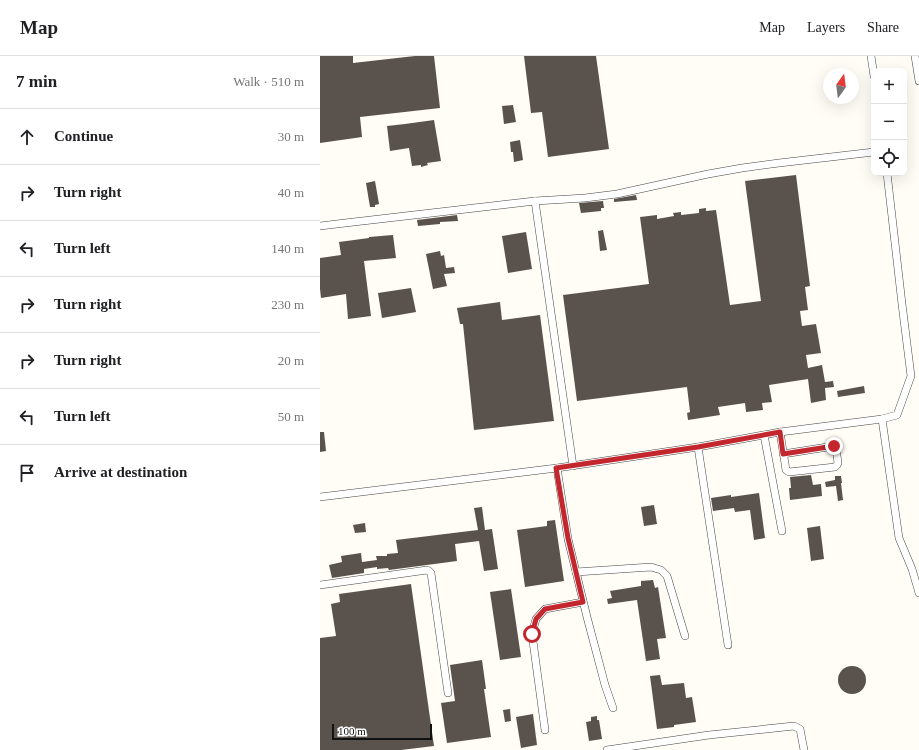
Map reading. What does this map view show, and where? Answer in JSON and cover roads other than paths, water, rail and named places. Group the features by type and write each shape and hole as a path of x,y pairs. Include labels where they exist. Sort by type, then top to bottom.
{"street":[{"path":"871,56 873,68"},
{"path":"916,56 919,81"},
{"path":"320,226 535,201 585,198 617,194 742,168 871,152"},
{"path":"320,497 573,466 698,447 780,432 882,419 897,415 912,376 887,176"},
{"path":"535,201 573,466"},
{"path":"882,419 899,538 912,569 919,593"},
{"path":"780,432 783,454 786,470 789,472 835,467 838,463 836,448 834,446 783,454"},
{"path":"764,435 782,531"},
{"path":"698,447 728,645"},
{"path":"556,468 568,538 583,602 605,685 613,708"},
{"path":"576,572 651,567 661,570 667,576 685,636"},
{"path":"320,585 427,570 429,571 431,574 448,693"},
{"path":"545,730 532,634 536,619 545,609 583,602"},
{"path":"606,750 709,735 794,726 800,729 804,750"}]}
